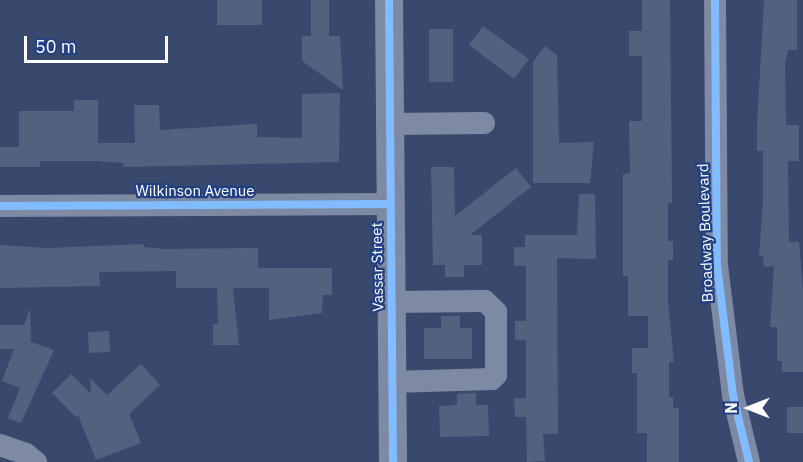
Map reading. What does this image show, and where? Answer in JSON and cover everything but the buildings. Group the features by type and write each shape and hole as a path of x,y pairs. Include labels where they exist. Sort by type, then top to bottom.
{"street":[{"name":"Vassar Street","path":"389,0 393,462"},
{"name":"Broadway Boulevard","path":"715,0 717,265 731,384 749,462"},
{"path":"390,124 484,123"},
{"name":"Wilkinson Avenue","path":"0,206 390,204"},
{"path":"391,302 485,301 496,312 496,375 492,379 392,382"},
{"path":"0,445 26,454 36,462"}],"cycle path":[{"path":"389,0 393,462"},
{"path":"715,0 717,265 733,395 749,462"},
{"path":"0,206 390,204"}]}
